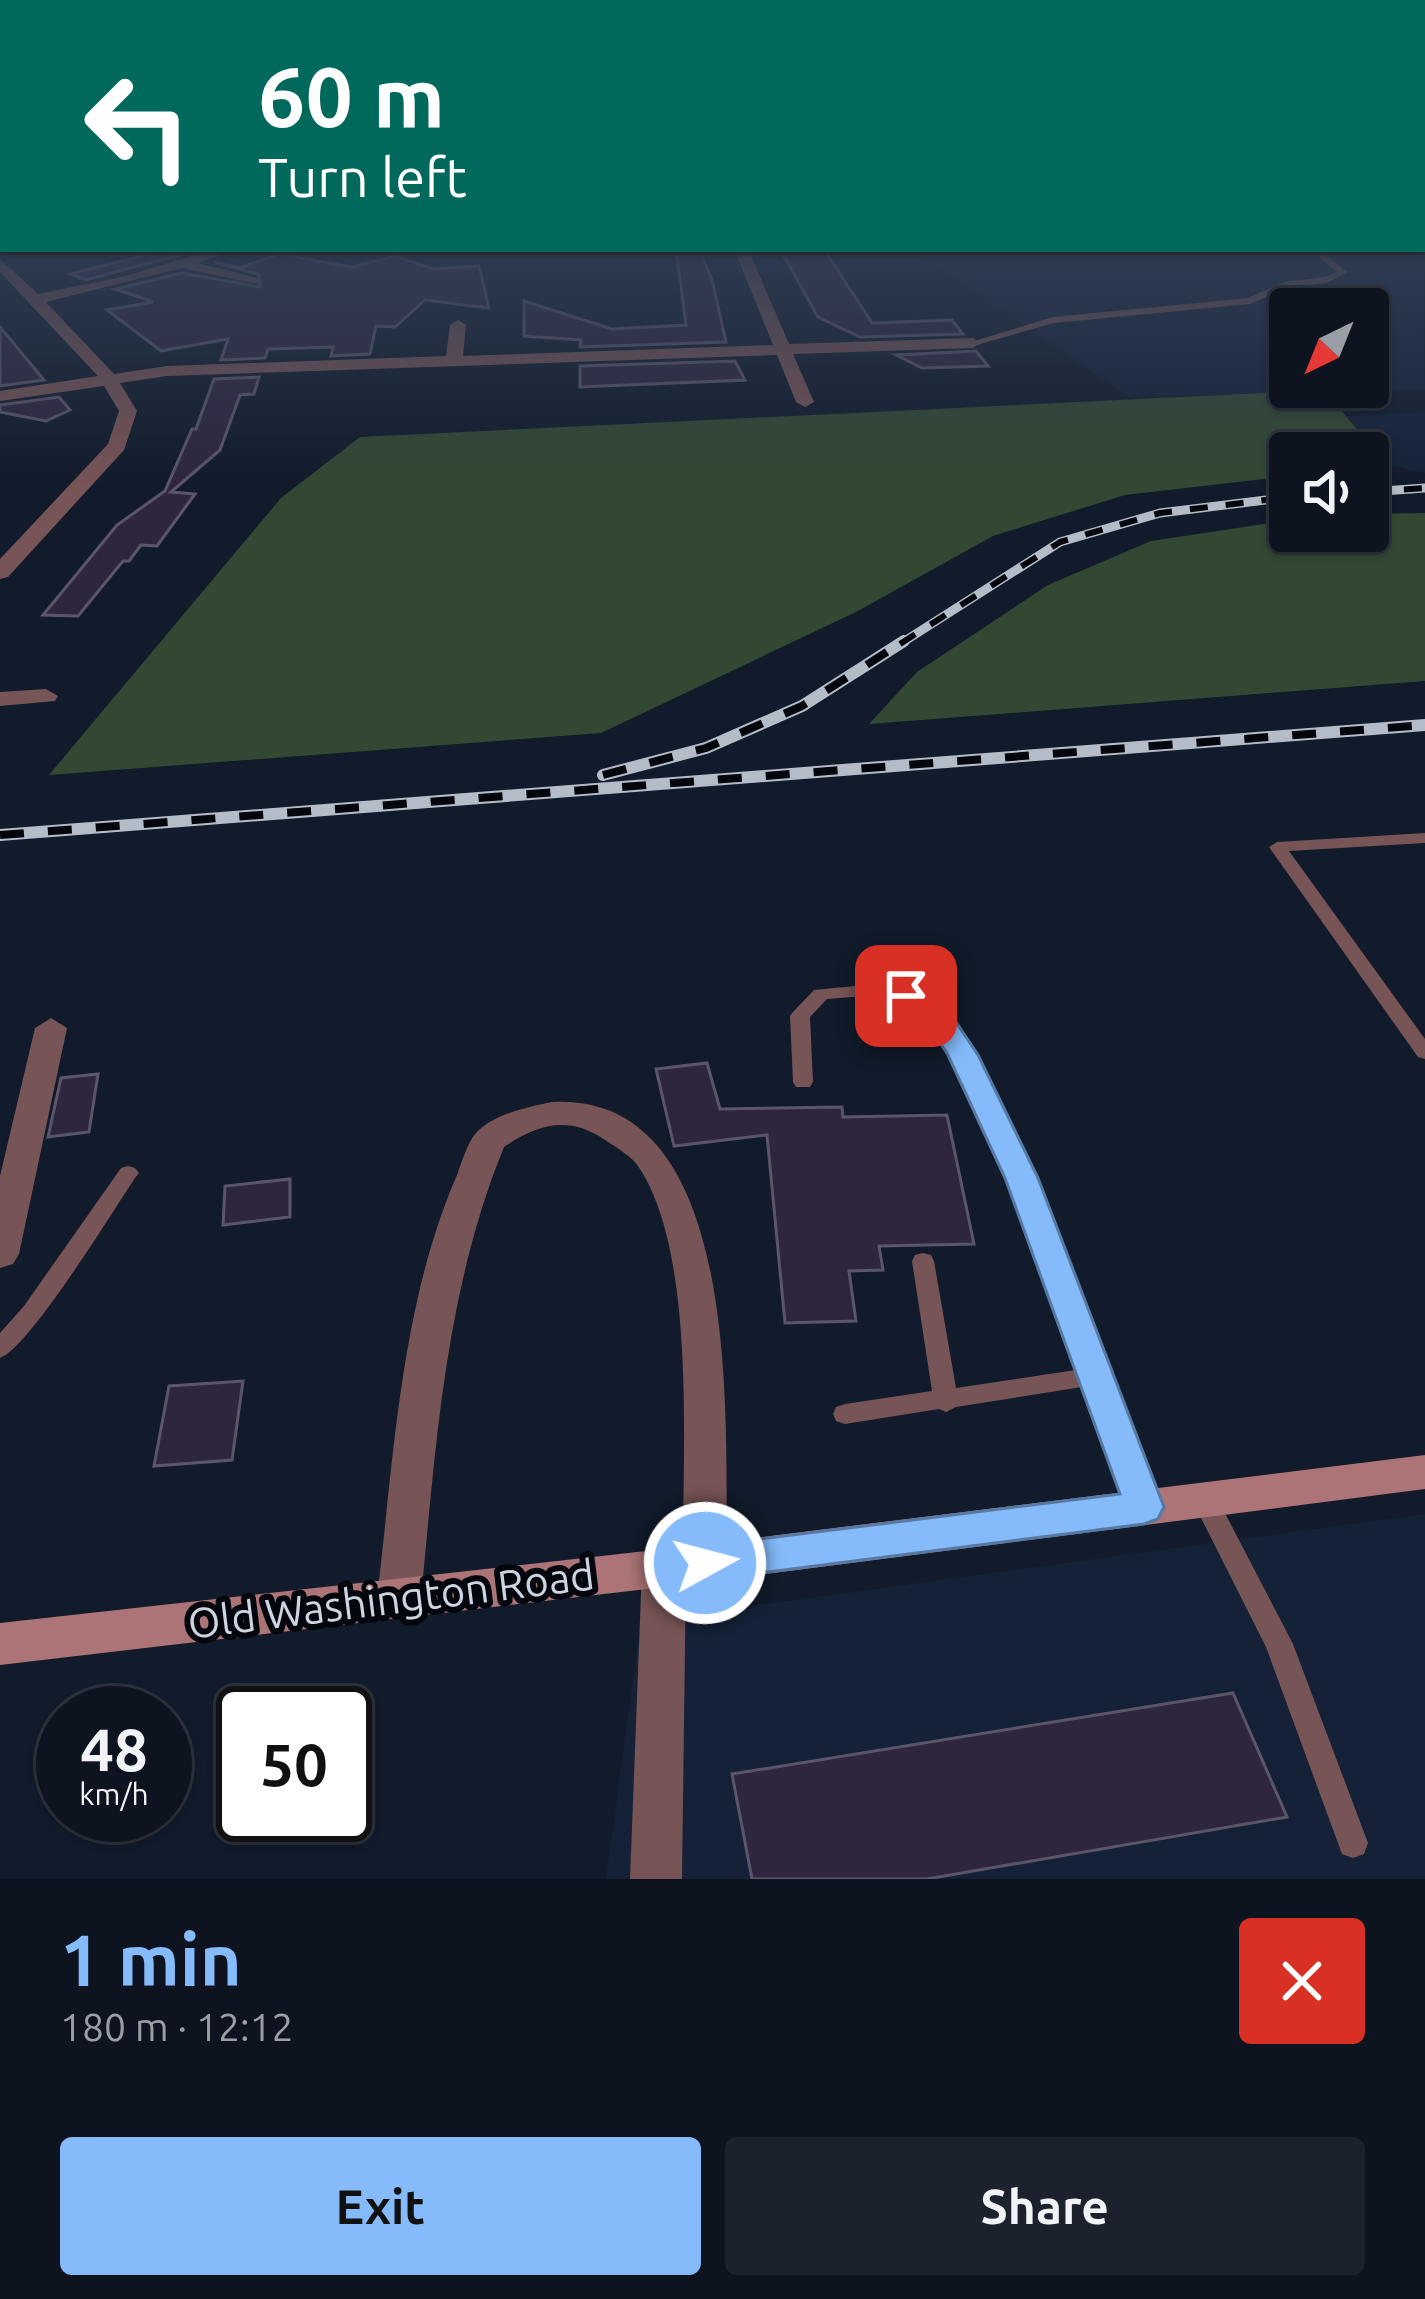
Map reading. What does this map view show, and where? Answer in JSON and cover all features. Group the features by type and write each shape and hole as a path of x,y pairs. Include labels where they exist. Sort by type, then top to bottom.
{"main road":[{"name":"Old Washington Road","path":"0,1644 685,1566 1425,1472"}],"street":[{"path":"0,572 92,476 126,425 121,393 43,310"},
{"path":"768,310 805,402"},
{"path":"454,361 458,325"},
{"path":"0,396 108,377 973,343"},
{"path":"0,699 46,696"},
{"path":"0,1254 51,1028"},
{"path":"399,1598 419,1429 449,1250 489,1140 538,1113 570,1111 605,1122 651,1157 672,1193 686,1232 696,1316 685,1566 656,1879"}],"lane":[{"path":"973,343 1053,320 1160,310"},
{"path":"1425,838 1276,847 1425,1053"},
{"path":"803,1082 800,1016 821,994 870,989 906,996 934,1010 963,1055 1022,1178 1144,1507"},
{"path":"0,1349 32,1312 128,1173"},
{"path":"923,1261 946,1402"},
{"path":"845,1414 1095,1376"},
{"path":"1205,1500 1279,1644 1353,1844"}],"shaded area":[{"path":"1002,310 1269,310 1269,393 1129,397"},
{"path":"1389,310 1424,310 1425,389 1389,390"},
{"path":"1425,412 1425,473 1389,465 1389,432 1360,432 1347,416"},
{"path":"1425,1514 1425,1879 606,1879 641,1621"}],"green space":[{"path":"1269,393 1269,408 1339,408 1359,432 1269,432 1269,478 1125,495 993,536 856,612 601,733 49,775 281,498 360,437"},
{"path":"1425,513 1425,681 869,724 917,672 1048,585 1151,541 1269,523 1269,552 1389,552 1389,514"}],"building":[{"path":"107,310 414,310 395,327 376,326 370,354 331,356 333,347 268,349 265,358 221,360 228,339 161,351"},
{"path":"524,310 551,310 612,329 686,325 684,310 719,310 726,342 580,347 581,340 524,336"},
{"path":"814,310 863,310 872,323 952,320 963,334 860,337 818,317"},
{"path":"0,327 44,380 0,386"},
{"path":"976,351 988,366 922,368 896,355"},
{"path":"735,361 745,380 580,387 580,366"},
{"path":"259,377 254,394 240,395 220,450 171,492 195,494 157,546 141,545 78,616 43,615 117,525 165,491 214,379"},
{"path":"59,397 70,410 46,421 0,412 0,405"},
{"path":"707,1063 720,1109 842,1107 843,1117 947,1115 974,1244 879,1246 883,1270 849,1271 856,1321 785,1323 767,1135 674,1146 656,1069"},
{"path":"98,1074 89,1132 48,1137 61,1078"},
{"path":"290,1179 290,1217 223,1225 225,1186"},
{"path":"243,1381 232,1460 154,1466 169,1386"},
{"path":"1233,1693 1287,1817 927,1879 752,1879 732,1774"}],"railway":[{"path":"1389,491 1425,488"},
{"path":"900,644 1060,542 1160,513 1269,500"},
{"path":"603,775 706,748 802,706 904,641"},
{"path":"0,835 1425,725"}],"route":[{"path":"705,1563 1144,1507 1022,1178 963,1055 934,1010 906,996"}]}
